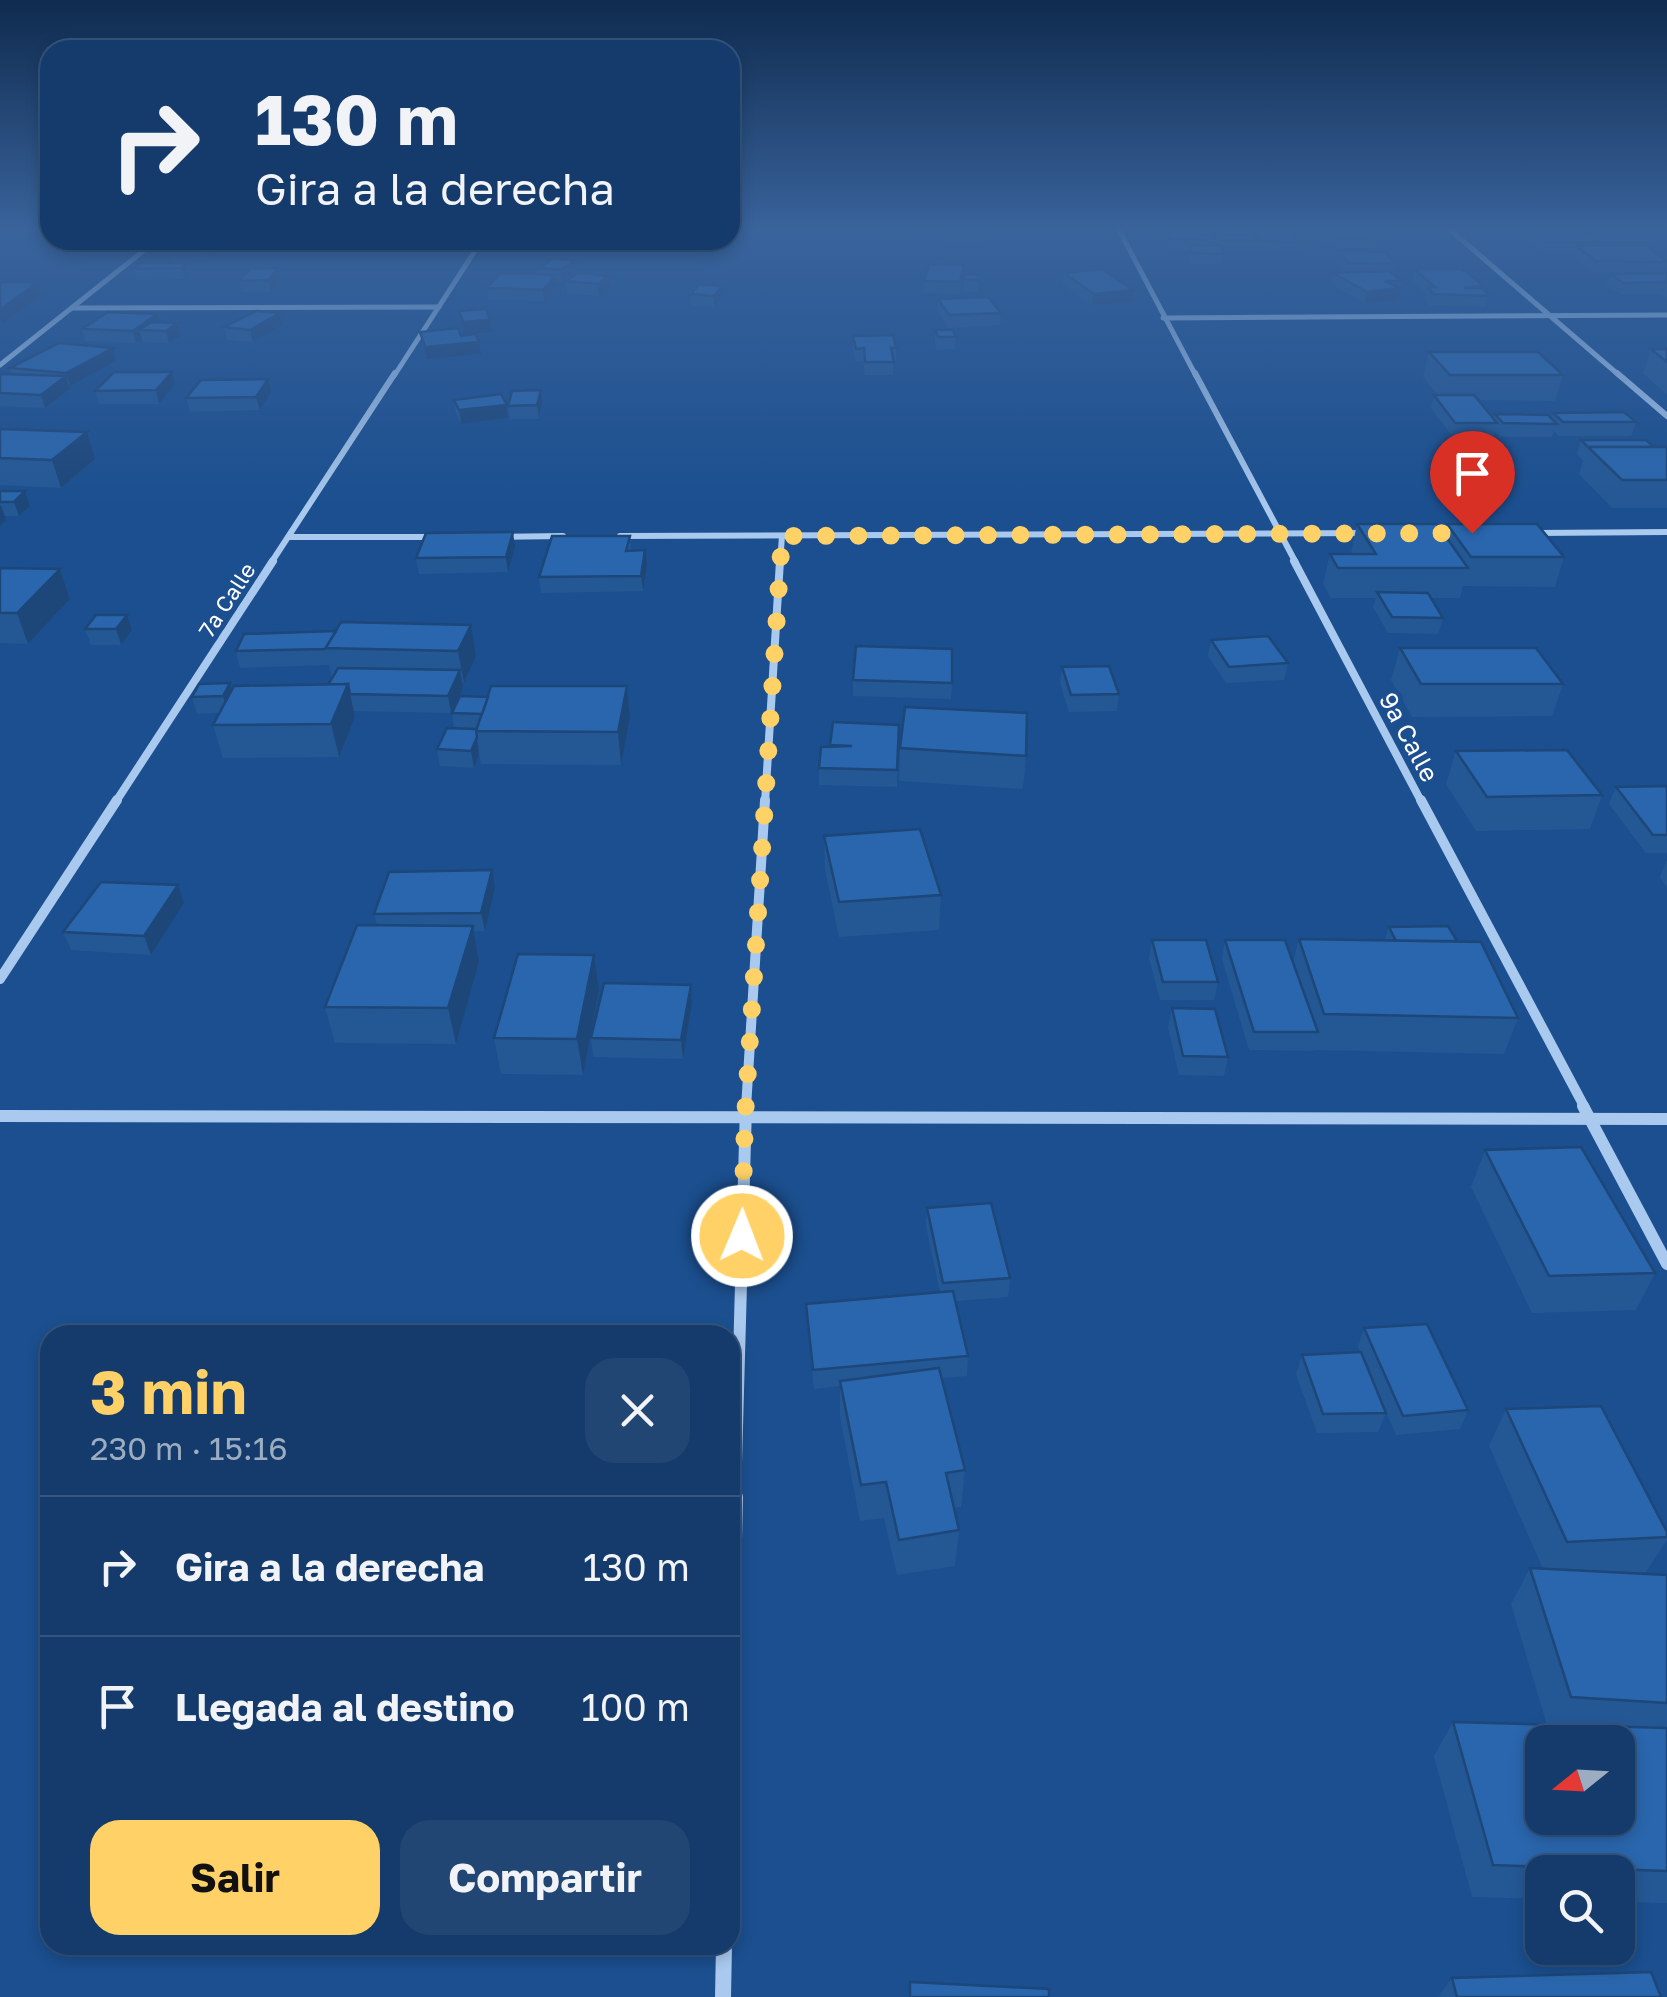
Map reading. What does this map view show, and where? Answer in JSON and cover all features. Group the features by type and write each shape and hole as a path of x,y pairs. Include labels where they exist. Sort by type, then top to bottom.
{"street":[{"path":"0,365 55,321"},
{"name":"7a Calle","path":"0,979 430,321"},
{"name":"9a Calle","path":"1165,321 1667,1264"},
{"path":"1557,321 1667,416"},
{"path":"1531,532 1667,532"},
{"path":"604,536 1375,533"},
{"path":"486,537 565,536"},
{"path":"740,1325 745,1117 782,536"},
{"path":"288,538 446,537"},
{"path":"0,1116 1667,1119"},
{"path":"723,1997 724,1955"}],"building":[{"path":"94,321 147,321 133,331 82,329"},
{"path":"236,321 266,321 250,330 224,327"},
{"path":"152,322 177,323 166,331 139,330"},
{"path":"458,328 461,336 476,334 479,342 425,347 420,332"},
{"path":"935,330 953,330 956,337 938,337"},
{"path":"893,335 894,362 865,362 864,348 856,349 853,336"},
{"path":"59,343 113,348 66,373 10,368"},
{"path":"1651,349 1667,349 1667,362"},
{"path":"1429,352 1538,352 1563,375 1450,375"},
{"path":"114,372 172,372 156,390 95,391"},
{"path":"0,374 66,376 41,395 0,393"},
{"path":"268,379 256,397 186,398 201,380"},
{"path":"541,390 537,405 508,406 512,391"},
{"path":"501,394 507,405 459,410 454,400"},
{"path":"1434,395 1474,395 1497,423 1455,423"},
{"path":"1624,412 1636,422 1563,422 1553,413"},
{"path":"1495,414 1548,415 1557,424 1503,423"},
{"path":"0,429 87,432 52,460 0,458"},
{"path":"1581,440 1646,440 1654,447 1588,447"},
{"path":"1588,447 1667,447 1667,480 1622,480"},
{"path":"0,491 25,491 14,502 0,502"},
{"path":"1357,524 1437,524 1468,568 1338,568 1330,554 1376,554"},
{"path":"1447,524 1537,524 1564,557 1471,557"},
{"path":"513,532 506,557 416,558 426,533"},
{"path":"552,536 630,536 626,551 645,550 641,576 539,577"},
{"path":"0,568 60,569 17,613 0,613"},
{"path":"1377,592 1428,593 1443,618 1392,617"},
{"path":"96,615 127,615 116,629 85,629"},
{"path":"341,622 471,625 458,651 325,648"},
{"path":"336,631 325,649 236,651 244,634"},
{"path":"1268,636 1288,663 1229,667 1211,640"},
{"path":"856,646 952,649 952,683 853,680"},
{"path":"1400,648 1536,648 1563,684 1421,684"},
{"path":"1109,666 1119,694 1071,695 1062,667"},
{"path":"338,668 460,670 448,696 350,694 348,684 328,685"},
{"path":"230,683 223,696 192,697 199,684"},
{"path":"348,684 331,724 213,725 234,686"},
{"path":"491,686 627,686 618,732 476,731"},
{"path":"460,696 488,697 482,714 452,713"},
{"path":"905,707 1027,713 1026,756 900,748"},
{"path":"833,722 899,725 897,770 819,768 821,747 852,746 830,745"},
{"path":"447,728 476,729 471,751 437,749"},
{"path":"1567,750 1602,795 1487,797 1456,751"},
{"path":"1667,786 1667,835 1653,835 1616,787"},
{"path":"920,829 941,895 839,902 824,836"},
{"path":"492,870 481,913 374,914 389,872"},
{"path":"101,882 178,885 144,936 63,932"},
{"path":"357,925 473,926 448,1008 325,1007"},
{"path":"1448,926 1457,941 1396,941 1389,927"},
{"path":"1299,939 1481,942 1518,1018 1324,1014"},
{"path":"1152,940 1206,940 1218,982 1163,982"},
{"path":"1225,940 1285,940 1318,1032 1254,1032"},
{"path":"518,954 594,955 577,1039 494,1038"},
{"path":"604,983 691,985 681,1040 591,1038"},
{"path":"1172,1008 1215,1009 1228,1057 1183,1056"},
{"path":"1581,1147 1655,1273 1549,1276 1485,1150"},
{"path":"991,1203 1010,1278 943,1283 927,1208"},
{"path":"953,1291 968,1356 813,1370 806,1304"},
{"path":"1427,1324 1468,1410 1403,1416 1364,1328"},
{"path":"1361,1352 1386,1413 1323,1414 1302,1355"},
{"path":"939,1368 965,1470 946,1473 959,1530 899,1540 886,1482 861,1485 840,1381"},
{"path":"1601,1406 1667,1537 1567,1542 1506,1409"},
{"path":"1530,1568 1667,1575 1667,1703 1571,1697"},
{"path":"1453,1722 1560,1725 1525,1725 1525,1835 1635,1835 1635,1727 1667,1728 1667,1871 1635,1870 1635,1855 1525,1855 1525,1866 1493,1865"},
{"path":"1651,1972 1661,1997 1457,1997 1452,1978"},
{"path":"910,1982 1049,1989 1049,1997 910,1997"}],"route":[{"path":"742,1236 745,1117 782,536 1472,533"}]}
